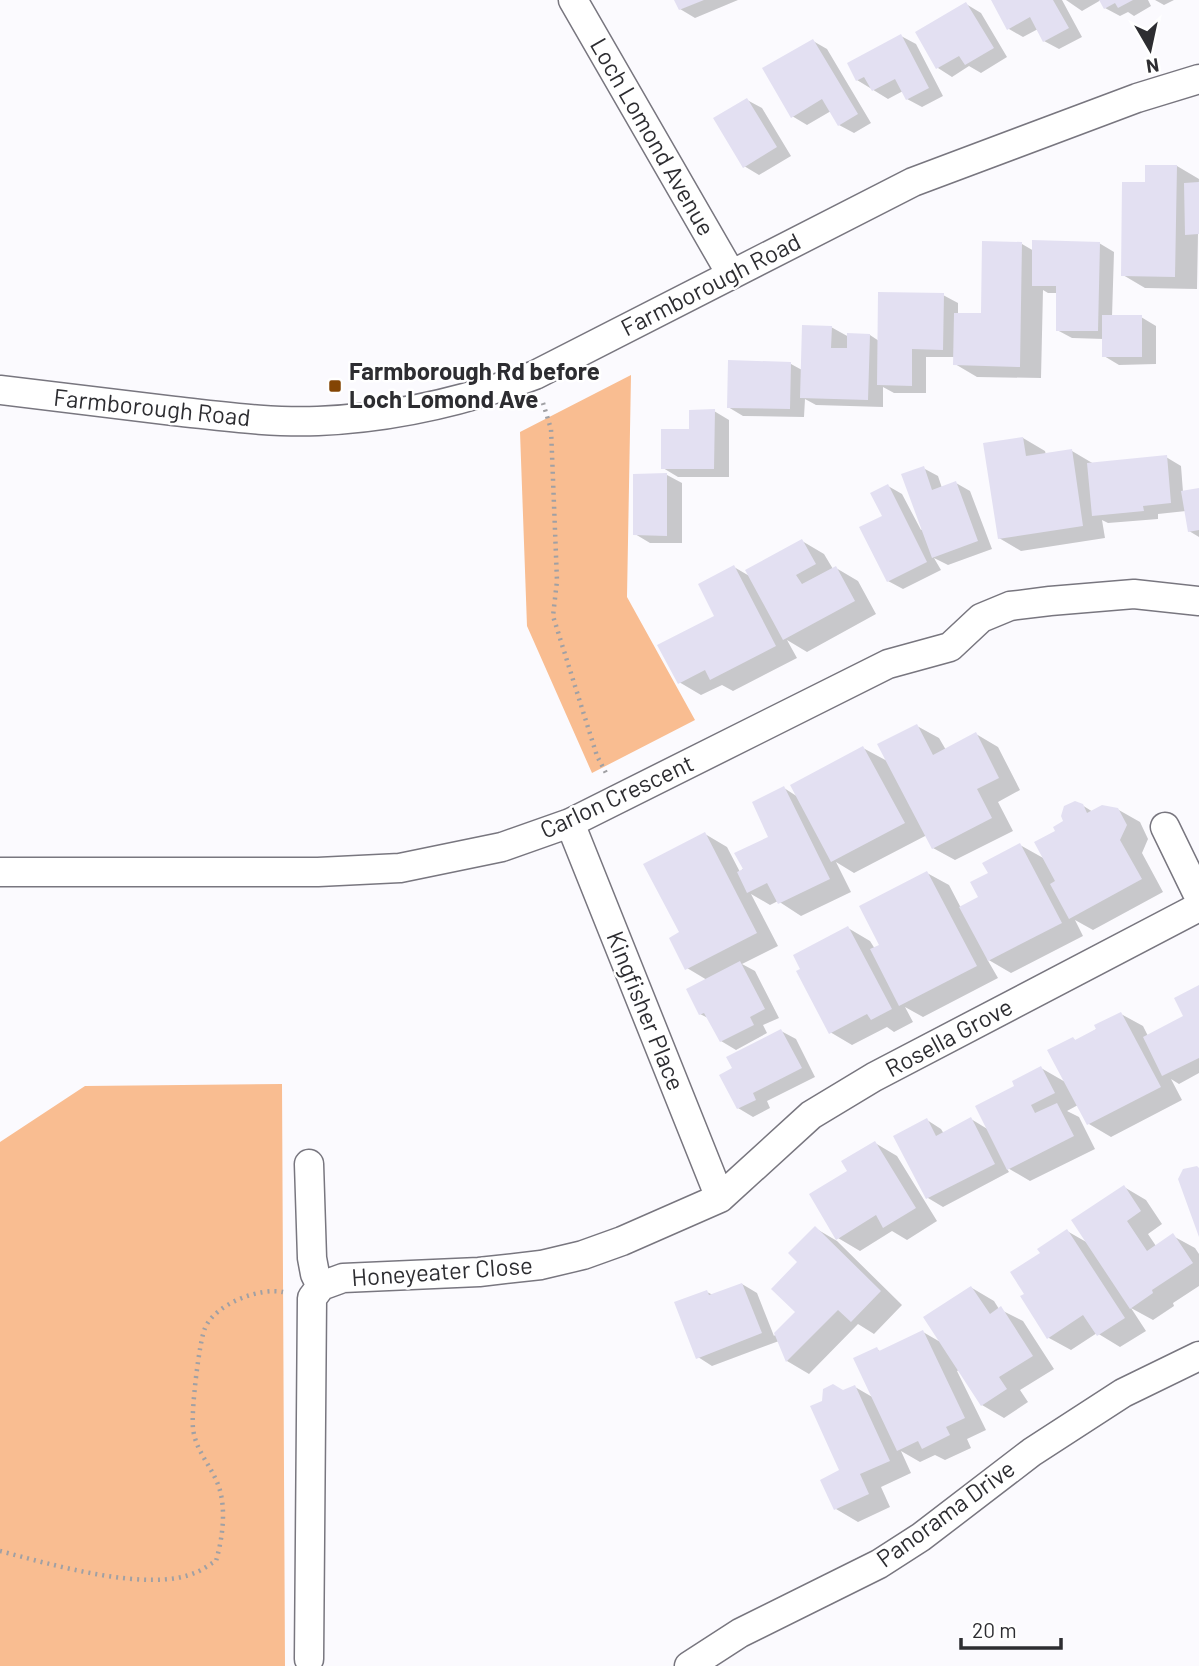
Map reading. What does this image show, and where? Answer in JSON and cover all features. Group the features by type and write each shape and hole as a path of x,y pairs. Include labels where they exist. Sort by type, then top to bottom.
{"street":[{"name":"Loch Lomond Avenue","path":"573,0 730,274"},
{"name":"Farmborough Road","path":"0,390 250,419 316,421 352,419 456,401 535,375 913,182 1137,98 1199,79"},
{"name":"Carlon Crescent","path":"0,872 318,873 400,868 502,847 570,824 888,664 950,648 981,618 1010,606 1134,594 1199,601"},
{"name":"Kingfisher Place","path":"570,824 720,1198"},
{"path":"1164,827 1199,897"},
{"name":"Rosella Grove","path":"720,1198 811,1115 863,1083 1199,907"},
{"name":"Honeyeater Close","path":"309,1164 312,1258 316,1292 309,1658"},
{"name":"Honeyeater Close","path":"316,1292 344,1278 479,1272 541,1265 583,1255 622,1241 720,1198"},
{"name":"Panorama Drive","path":"689,1666 740,1633 879,1564 921,1537 1032,1452 1123,1393 1199,1356"}],"path":[{"path":"535,375 551,429 557,581 554,616 597,756 619,799"},
{"path":"0,1551 63,1567 125,1577 167,1580 197,1573 216,1561 222,1542 218,1483 201,1455 193,1429 193,1398 205,1328 217,1311 243,1297 276,1291 316,1292"}],"shaded area":[{"path":"631,375 627,597 695,720 592,773 527,626 520,432"},
{"path":"282,1084 285,1666 0,1666 0,1142 85,1086"}],"building":[{"path":"674,0 704,0 679,10"},
{"path":"991,0 1053,0 1069,28 1043,42 1030,17 1007,30"},
{"path":"1099,0 1133,0 1118,8 1115,3 1104,9"},
{"path":"966,2 994,48 965,65 959,56 936,69 915,32"},
{"path":"901,34 929,88 906,100 895,79 872,91 864,77 856,81 847,63"},
{"path":"813,39 858,114 838,126 822,99 791,118 762,68"},
{"path":"747,98 777,147 743,168 713,118"},
{"path":"1145,165 1177,165 1175,277 1121,276 1122,182 1145,182"},
{"path":"1199,182 1199,234 1185,235 1184,183"},
{"path":"1032,240 1100,242 1098,331 1056,331 1056,286 1032,286"},
{"path":"982,241 1022,242 1020,367 953,365 954,313 981,313"},
{"path":"878,292 944,293 943,350 912,349 912,386 877,385"},
{"path":"1102,315 1142,315 1142,357 1102,357"},
{"path":"802,325 832,326 831,348 847,348 847,333 870,334 868,400 800,398"},
{"path":"728,360 791,362 790,409 727,408"},
{"path":"715,409 714,469 661,469 661,429 689,429 689,410"},
{"path":"1023,437 1026,456 1072,449 1083,526 998,539 983,443"},
{"path":"1167,455 1171,503 1143,506 1144,511 1092,516 1087,463"},
{"path":"924,466 932,490 956,481 978,541 932,558 901,474"},
{"path":"667,473 667,536 633,535 633,474"},
{"path":"888,484 927,562 887,582 859,527 882,516 870,493"},
{"path":"1199,488 1199,530 1188,532 1181,491"},
{"path":"802,539 816,564 796,575 802,584 836,566 855,601 783,640 745,570"},
{"path":"734,565 776,646 710,680 705,670 678,684 657,645 714,616 698,584"},
{"path":"917,724 933,755 976,732 999,778 977,789 992,818 932,849 877,744"},
{"path":"863,746 905,823 831,862 790,785"},
{"path":"784,786 830,879 778,904 767,883 747,893 737,872 743,869 734,853 768,837 752,802"},
{"path":"1075,801 1083,804 1087,813 1102,805 1118,808 1127,825 1120,840 1142,879 1069,919 1050,884 1055,881 1034,842 1055,831 1053,827 1063,821 1061,816 1064,806"},
{"path":"705,832 757,933 685,970 669,938 679,932 643,864"},
{"path":"1020,843 1062,923 988,961 959,907 978,897 970,882 988,873 982,863"},
{"path":"927,871 977,966 899,1006 870,949 879,945 859,906"},
{"path":"848,926 892,1009 871,1020 867,1014 829,1034 796,971 800,969 793,955"},
{"path":"740,961 765,1009 750,1017 754,1025 720,1042 704,1013 699,1015 686,989"},
{"path":"1199,985 1199,1058 1162,1076 1143,1037 1183,1016 1174,998"},
{"path":"1121,1012 1161,1087 1087,1125 1047,1050 1073,1037 1075,1040 1096,1029 1094,1025"},
{"path":"781,1029 802,1068 753,1093 756,1100 737,1109 719,1075 732,1068 726,1057"},
{"path":"1041,1066 1055,1093 1031,1105 1035,1113 1057,1103 1074,1136 1007,1170 975,1106 1014,1086 1012,1081"},
{"path":"971,1117 995,1164 926,1199 893,1136 927,1118 936,1136"},
{"path":"875,1141 916,1208 883,1228 876,1215 836,1240 809,1194 847,1171 841,1161"},
{"path":"1197,1166 1199,1237 1178,1179 1183,1169"},
{"path":"1124,1185 1141,1211 1127,1221 1147,1251 1173,1233 1193,1263 1152,1290 1153,1293 1130,1309 1071,1220"},
{"path":"815,1226 881,1291 851,1322 838,1310 786,1362 774,1333 795,1312 771,1289 797,1262 788,1253"},
{"path":"1067,1229 1125,1318 1097,1336 1083,1315 1047,1339 1020,1296 1024,1294 1010,1272 1040,1253 1037,1249"},
{"path":"742,1283 762,1333 696,1359 674,1302 707,1290 709,1295"},
{"path":"971,1286 990,1314 1001,1306 1033,1356 999,1377 1007,1389 981,1406 923,1317"},
{"path":"923,1330 965,1418 946,1427 950,1435 922,1449 918,1441 897,1451 853,1358 877,1347 879,1351"},
{"path":"833,1384 843,1390 855,1385 890,1461 860,1474 869,1494 834,1510 820,1480 839,1470 810,1406 822,1401 823,1389"}],"place":[{"name":"Farmborough Rd before Loch Lomond Ave","path":"335,386"}]}
